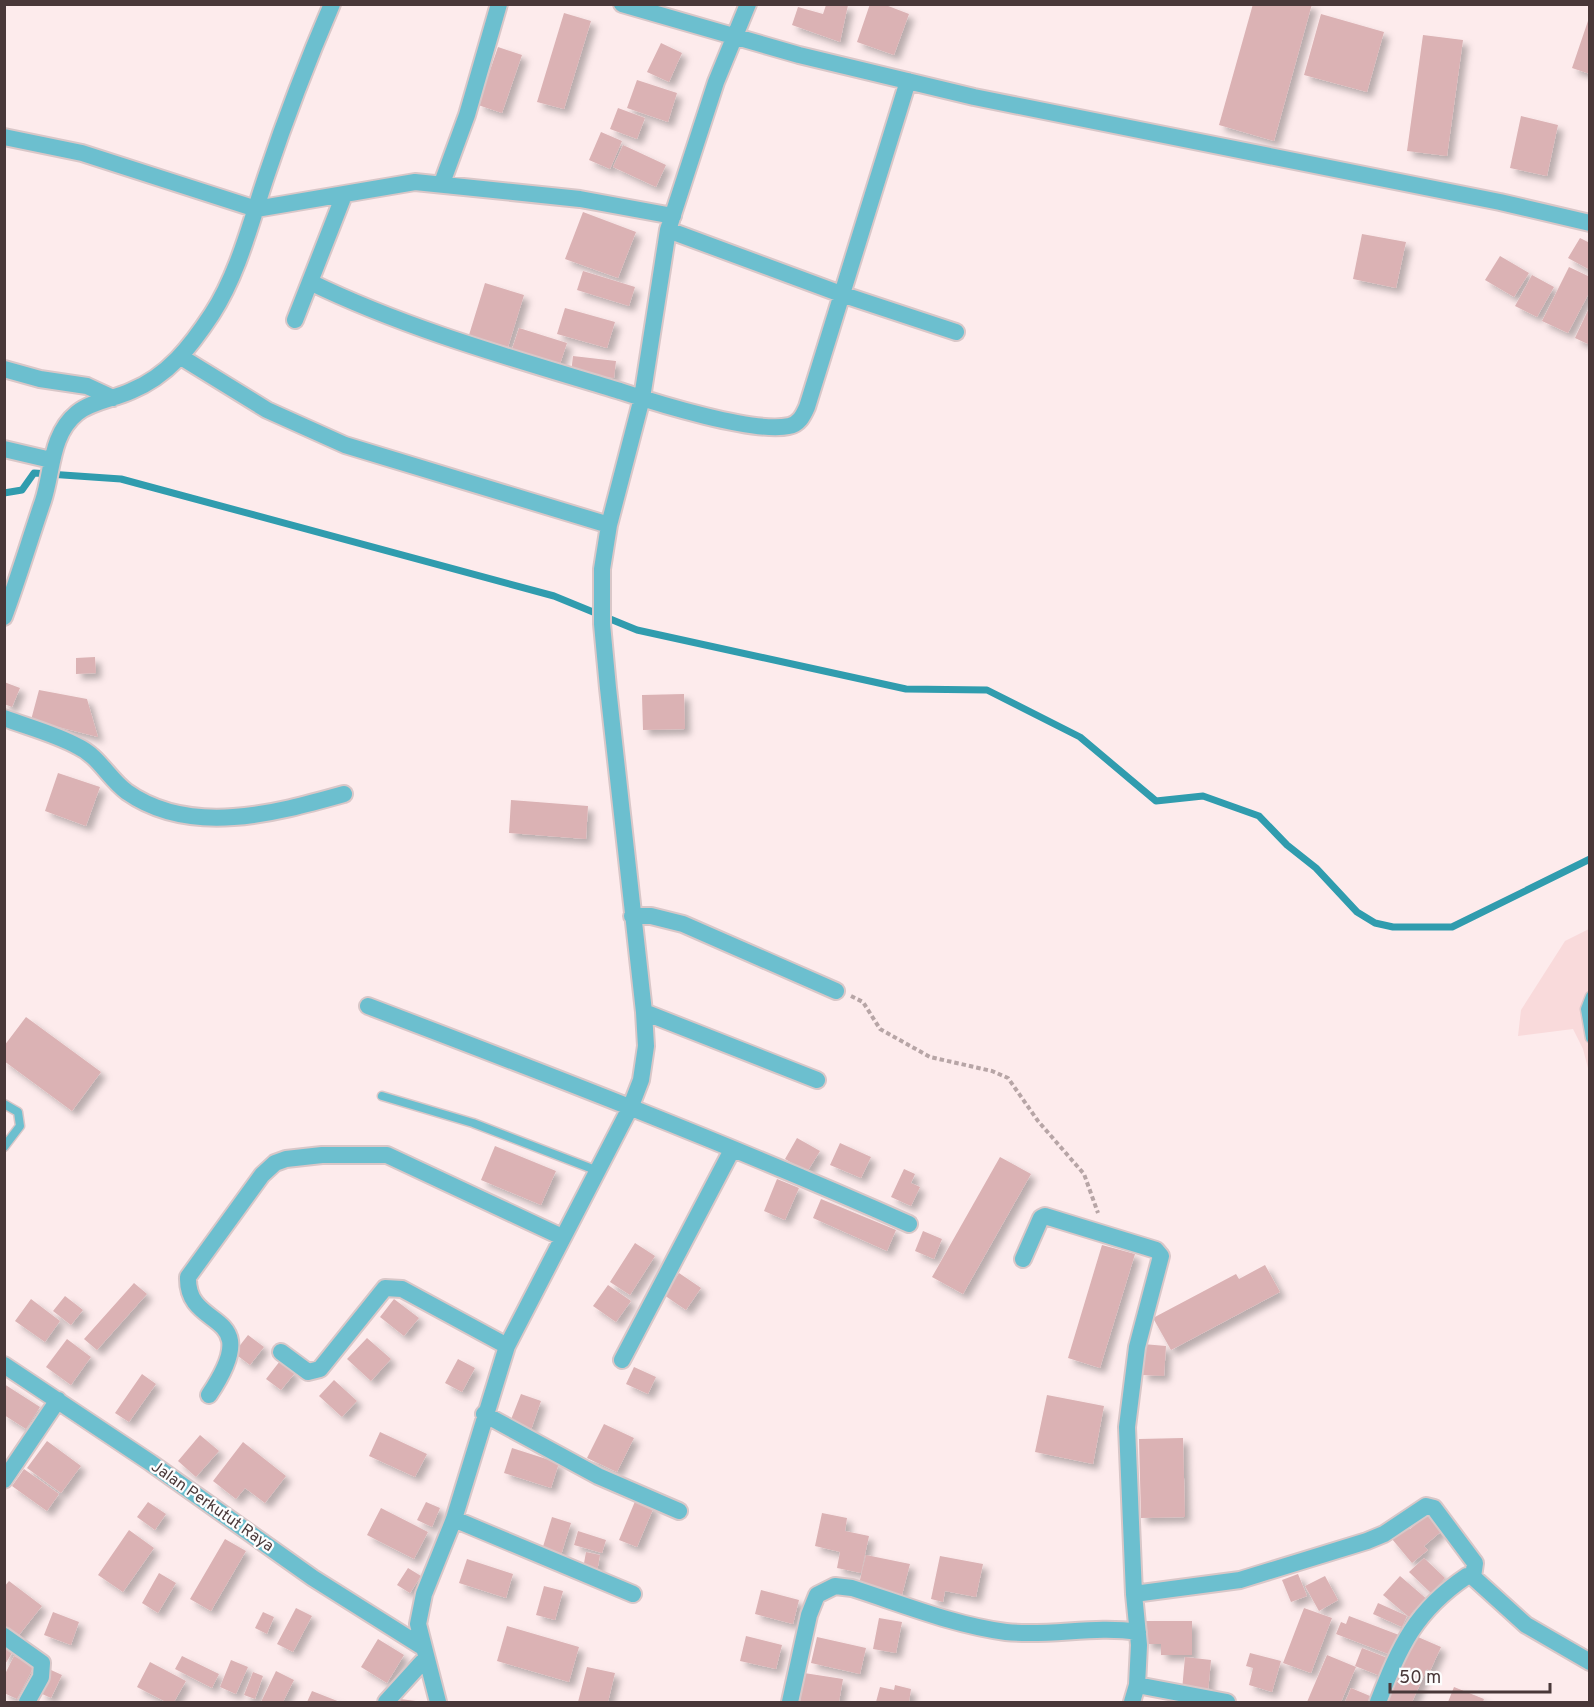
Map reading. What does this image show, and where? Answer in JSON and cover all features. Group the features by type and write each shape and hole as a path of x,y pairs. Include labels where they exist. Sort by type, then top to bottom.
{"street":[{"path":"4,617 44,499 51,463 68,422 87,407 153,381 181,357 224,293 256,209 284,123 332,4"},
{"path":"442,183 467,115 499,4"},
{"path":"622,4 734,38 908,81 1510,204 1590,223"},
{"path":"438,1702 423,1652 418,1624 420,1610 454,1519 484,1414 507,1346 562,1237 599,1171 631,1106 641,1080 646,1046 644,1012 602,624 601,593 609,525 642,398 670,223 716,82 747,4"},
{"path":"310,282 369,311 512,359 642,398 692,412 762,426 777,427 796,423 807,407 908,81"},
{"path":"4,137 82,153 256,209 415,182 580,199 670,223 841,294 956,332"},
{"path":"295,320 344,195"},
{"path":"181,357 267,410 345,446 609,525"},
{"path":"4,369 40,379 87,386 113,398"},
{"path":"4,449 51,463"},
{"path":"4,718 77,745 96,758 107,774 128,792 153,806 177,814 205,818 236,817 302,805 344,794"},
{"path":"632,916 651,916 683,924 836,991"},
{"path":"368,1006 631,1106 732,1150 804,1177 909,1224"},
{"path":"644,1012 817,1080"},
{"path":"622,1360 732,1150"},
{"path":"209,1395 228,1363 232,1347 228,1332 192,1299 188,1288 188,1277 262,1175 275,1163 286,1159 322,1155 387,1155 562,1237"},
{"path":"1023,1259 1043,1217 1156,1250 1162,1258 1137,1347 1127,1427 1134,1594 1138,1632 1137,1685 1132,1702"},
{"path":"282,1352 309,1372 320,1369 385,1288 390,1287 402,1289 507,1346"},
{"name":"Jalan Perkutut Raya","path":"4,1365 423,1652"},
{"path":"4,1480 58,1400"},
{"path":"484,1414 598,1476 679,1511"},
{"path":"1134,1594 1251,1576 1367,1541 1384,1534 1426,1506 1434,1508 1475,1563 1473,1577"},
{"path":"454,1519 633,1594"},
{"path":"1378,1702 1400,1648 1415,1623 1466,1577 1473,1577 1526,1625 1590,1662"},
{"path":"790,1702 809,1615 817,1595 835,1586 852,1588 965,1624 1006,1632 1117,1629 1138,1632"},
{"path":"4,1636 42,1664 41,1677 29,1702"},
{"path":"386,1702 423,1652"},
{"path":"1137,1685 1227,1702"}],"lane":[{"path":"1590,996 1585,1009 1590,1038"},
{"path":"382,1096 473,1123 599,1171"},
{"path":"4,1104 18,1112 20,1126 4,1148"}],"path":[{"path":"836,991 861,1000 880,1029 930,1058 992,1071 1008,1078 1038,1122 1084,1174 1094,1197 1103,1234"}],"shaded area":[{"path":"1589,929 1589,1072 1583,1049 1573,1029 1518,1036 1521,1010 1565,941"}],"building":[{"path":"870,4 883,4 909,14 894,55 857,42"},
{"path":"1253,4 1312,4 1274,141 1219,125"},
{"path":"826,5 848,5 840,42 792,25 798,7 823,14"},
{"path":"564,13 591,21 564,109 537,102"},
{"path":"1321,14 1384,32 1367,92 1304,75"},
{"path":"1590,15 1590,74 1572,68"},
{"path":"1423,35 1463,40 1447,156 1407,151"},
{"path":"661,43 682,53 669,82 647,72"},
{"path":"498,47 522,55 502,113 478,105"},
{"path":"637,80 677,93 668,122 627,108"},
{"path":"618,108 645,118 637,139 610,129"},
{"path":"1521,116 1558,125 1547,176 1510,168"},
{"path":"601,132 622,141 610,169 589,160"},
{"path":"623,145 666,165 656,187 613,167"},
{"path":"583,212 636,232 618,278 565,259"},
{"path":"1362,234 1406,242 1396,288 1353,279"},
{"path":"1580,238 1590,243 1590,270 1568,258"},
{"path":"1500,256 1529,273 1514,297 1485,280"},
{"path":"1569,267 1590,277 1590,291 1568,333 1542,321"},
{"path":"583,271 635,287 629,306 577,290"},
{"path":"1532,275 1554,287 1537,317 1515,306"},
{"path":"485,283 524,295 508,347 469,335"},
{"path":"1590,306 1590,345 1575,338"},
{"path":"565,308 615,322 607,348 557,334"},
{"path":"519,328 567,343 559,367 511,352"},
{"path":"573,356 616,361 614,378 571,373"},
{"path":"95,657 96,673 76,674 76,658"},
{"path":"4,682 20,688 12,707 4,704"},
{"path":"39,690 87,699 98,737 31,720"},
{"path":"684,694 685,729 643,730 642,695"},
{"path":"58,773 100,787 86,826 45,811"},
{"path":"511,800 588,806 586,839 509,833"},
{"path":"26,1017 101,1072 72,1111 4,1061 4,1046"},
{"path":"797,1138 820,1151 807,1172 785,1159"},
{"path":"840,1143 871,1157 861,1178 830,1165"},
{"path":"495,1146 556,1171 541,1205 481,1180"},
{"path":"1000,1157 1031,1174 963,1294 932,1277"},
{"path":"904,1169 915,1174 911,1183 920,1187 911,1206 891,1197"},
{"path":"777,1179 799,1188 785,1220 764,1211"},
{"path":"821,1199 896,1230 887,1251 813,1218"},
{"path":"923,1231 942,1239 934,1259 915,1251"},
{"path":"635,1243 655,1256 630,1295 610,1282"},
{"path":"1102,1245 1135,1254 1100,1368 1068,1358"},
{"path":"1265,1265 1280,1292 1171,1350 1153,1318 1236,1274 1239,1279"},
{"path":"679,1273 701,1288 686,1310 664,1295"},
{"path":"134,1283 147,1294 97,1350 84,1339"},
{"path":"608,1285 631,1301 616,1322 593,1306"},
{"path":"65,1296 83,1310 71,1325 53,1311"},
{"path":"31,1299 60,1321 45,1342 15,1321"},
{"path":"394,1299 419,1318 404,1336 380,1317"},
{"path":"248,1335 264,1347 250,1365 234,1353"},
{"path":"367,1338 391,1359 371,1381 347,1359"},
{"path":"67,1339 91,1357 71,1385 46,1367"},
{"path":"1143,1344 1166,1346 1164,1376 1142,1375"},
{"path":"458,1359 475,1368 462,1392 445,1383"},
{"path":"280,1361 295,1373 281,1390 266,1379"},
{"path":"634,1367 656,1377 648,1394 626,1384"},
{"path":"142,1374 156,1384 129,1422 115,1413"},
{"path":"334,1380 357,1401 342,1417 319,1396"},
{"path":"4,1384 40,1407 26,1429 4,1415"},
{"path":"521,1394 541,1401 531,1430 510,1422"},
{"path":"1047,1395 1104,1406 1093,1464 1035,1452"},
{"path":"604,1424 634,1438 617,1472 587,1458"},
{"path":"380,1432 427,1454 415,1477 369,1456"},
{"path":"200,1435 219,1451 196,1477 178,1461"},
{"path":"1183,1438 1185,1517 1141,1518 1139,1439"},
{"path":"47,1441 81,1466 61,1493 27,1468"},
{"path":"243,1442 286,1476 265,1503 245,1488 236,1499 213,1481"},
{"path":"512,1448 559,1463 551,1488 504,1473"},
{"path":"24,1469 59,1494 47,1511 12,1486"},
{"path":"636,1499 654,1507 637,1547 619,1540"},
{"path":"148,1502 166,1514 155,1530 137,1517"},
{"path":"426,1502 440,1508 432,1527 417,1520"},
{"path":"381,1508 428,1532 414,1559 367,1535"},
{"path":"822,1513 847,1518 845,1531 869,1536 861,1573 837,1568 840,1552 815,1546"},
{"path":"1429,1513 1443,1530 1424,1546 1428,1550 1412,1563 1392,1539 1407,1526 1410,1529"},
{"path":"552,1517 571,1523 561,1555 542,1550"},
{"path":"129,1530 154,1548 123,1592 98,1575"},
{"path":"578,1531 606,1540 602,1553 574,1545"},
{"path":"225,1539 246,1551 211,1611 190,1599"},
{"path":"586,1552 600,1555 597,1572 583,1569"},
{"path":"866,1555 910,1564 902,1595 859,1584"},
{"path":"940,1556 983,1564 976,1597 945,1591 943,1602 931,1599"},
{"path":"1424,1558 1445,1578 1431,1593 1409,1572"},
{"path":"467,1559 513,1574 506,1598 459,1583"},
{"path":"408,1568 421,1576 410,1593 397,1585"},
{"path":"159,1573 176,1583 158,1613 142,1603"},
{"path":"1298,1574 1307,1596 1291,1602 1282,1580"},
{"path":"1325,1576 1338,1600 1319,1611 1305,1586"},
{"path":"1400,1576 1429,1601 1418,1613 1414,1610 1409,1617 1383,1595"},
{"path":"9,1581 42,1606 15,1640 4,1632 4,1587"},
{"path":"544,1586 563,1591 555,1620 536,1615"},
{"path":"761,1590 799,1600 793,1624 755,1614"},
{"path":"1378,1603 1407,1616 1402,1627 1373,1614"},
{"path":"296,1608 312,1616 293,1652 277,1644"},
{"path":"1304,1608 1332,1618 1311,1673 1283,1663"},
{"path":"53,1612 79,1622 71,1645 44,1635"},
{"path":"263,1612 274,1617 267,1634 255,1628"},
{"path":"1349,1616 1399,1635 1391,1655 1336,1634 1341,1622 1346,1624"},
{"path":"879,1618 902,1622 896,1653 873,1649"},
{"path":"1146,1621 1192,1621 1192,1655 1161,1655 1161,1644 1146,1644"},
{"path":"507,1626 579,1647 569,1682 497,1661"},
{"path":"1411,1634 1441,1647 1430,1671 1427,1669 1412,1702 1384,1702"},
{"path":"746,1636 782,1645 776,1669 740,1661"},
{"path":"817,1637 866,1648 860,1674 811,1663"},
{"path":"378,1639 404,1655 387,1683 361,1667"},
{"path":"4,1642 15,1648 4,1666"},
{"path":"1362,1648 1390,1659 1383,1677 1355,1666"},
{"path":"1250,1653 1281,1661 1272,1692 1249,1685 1253,1668 1246,1666"},
{"path":"1327,1655 1356,1667 1341,1702 1307,1702"},
{"path":"14,1656 34,1666 17,1699 4,1693 4,1676"},
{"path":"182,1656 219,1674 212,1688 175,1669"},
{"path":"1185,1657 1211,1660 1208,1692 1182,1690"},
{"path":"231,1660 248,1667 236,1694 220,1687"},
{"path":"150,1662 186,1681 174,1702 166,1702 137,1687"},
{"path":"587,1667 615,1673 608,1702 578,1702"},
{"path":"51,1670 62,1675 51,1698 40,1693"},
{"path":"276,1671 294,1680 283,1702 261,1702"},
{"path":"253,1672 263,1676 255,1699 244,1695"},
{"path":"804,1673 843,1679 839,1702 800,1702"},
{"path":"895,1685 911,1689 909,1702 876,1702 880,1687 894,1690"},
{"path":"1454,1687 1484,1699 1483,1702 1448,1702"},
{"path":"1351,1688 1370,1696 1368,1702 1345,1702"},
{"path":"312,1691 340,1702 307,1702"},
{"path":"392,1698 416,1701 416,1702 392,1702"}],"waterway":[{"path":"4,493 22,490 34,473 121,479 554,596 637,630 906,689 987,690 1080,737 1156,801 1203,796 1259,816 1287,845 1316,868 1357,912 1375,923 1393,927 1452,927 1590,859"}]}
